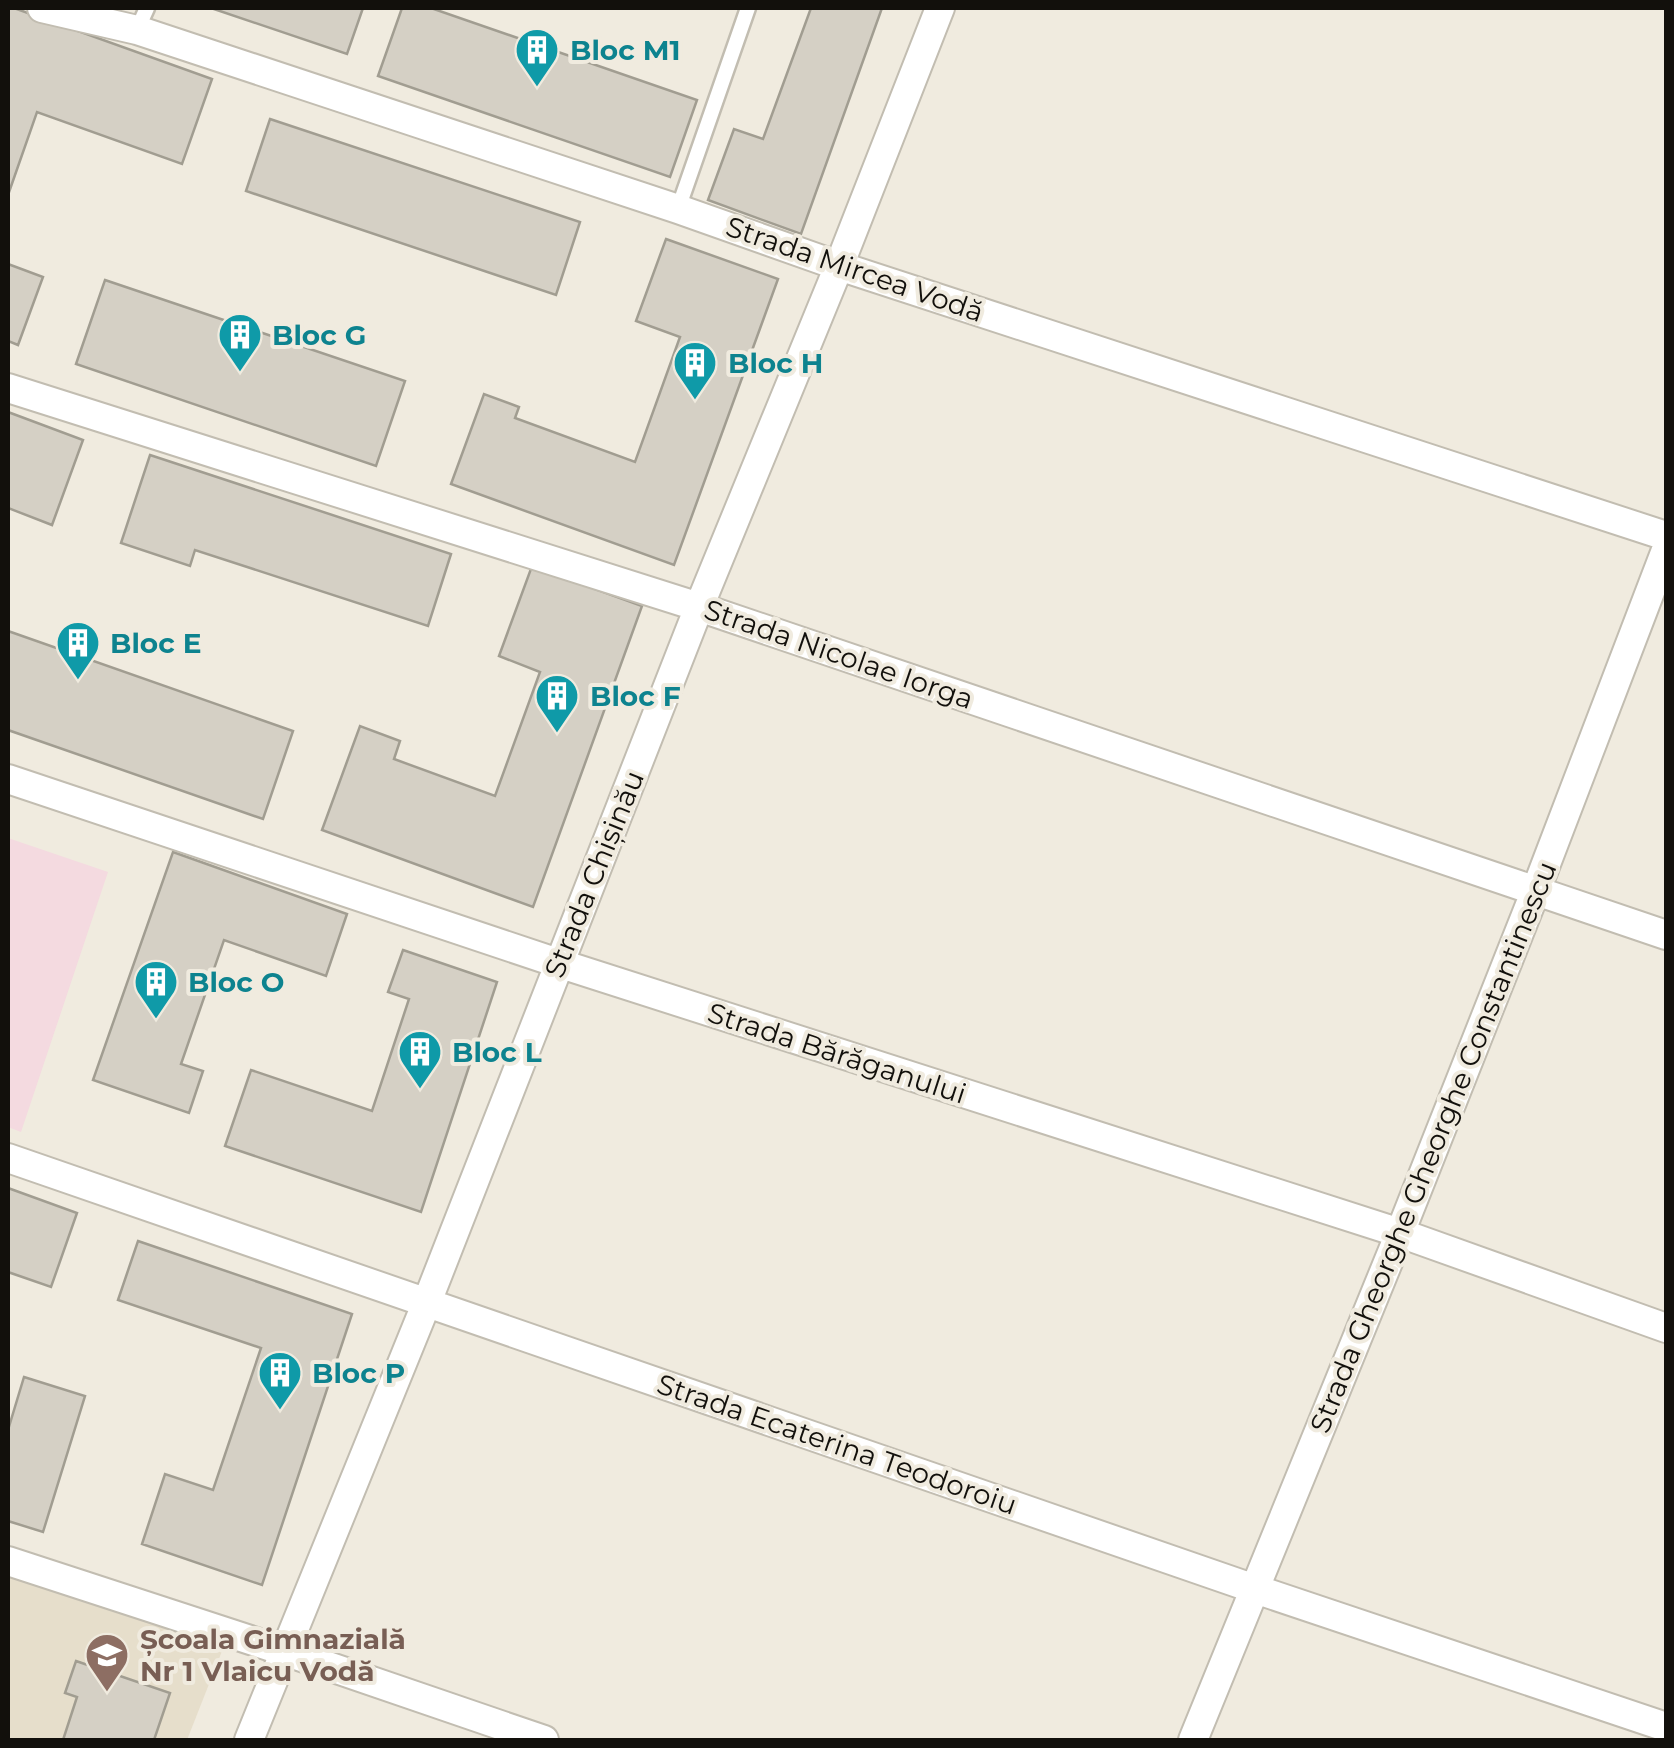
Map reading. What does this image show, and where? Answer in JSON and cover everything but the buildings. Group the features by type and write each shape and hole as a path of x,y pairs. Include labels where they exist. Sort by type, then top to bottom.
{"street":[{"name":"Strada Mircea Vodă","path":"42,8 142,19 839,266 1666,536"},
{"name":"Strada Chișinău","path":"249,1740 427,1302 699,607 940,8"},
{"name":"Strada Nicolae Iorga","path":"8,388 699,607 1666,935"},
{"name":"Strada Gheorghe Gheorghe Constantinescu","path":"1193,1740 1400,1233 1666,550"},
{"name":"Strada Bărăganului","path":"8,778 558,963 1400,1233 1666,1328"},
{"name":"Strada Ecaterina Teodoroiu","path":"8,1158 1666,1727"},
{"path":"8,1562 544,1740"}],"lane":[{"path":"678,209 748,8"}],"shaded area":[{"path":"8,838 108,872 21,1132 8,1127"},
{"name":"Școala Gimnazială Nr 1 Vlaicu Vodă","path":"8,1577 224,1646 187,1740 8,1740"}],"place":[{"name":"Bloc M1","path":"537,88"},
{"name":"Bloc G","path":"240,373"},
{"name":"Bloc H","path":"695,401"},
{"name":"Bloc E","path":"78,681"},
{"name":"Bloc F","path":"557,734"},
{"name":"Bloc O","path":"156,1020"},
{"name":"Bloc L","path":"420,1090"},
{"name":"Bloc P","path":"280,1411"},
{"name":"Școala Gimnazială Nr 1 Vlaicu Vodă","path":"107,1693"}]}
